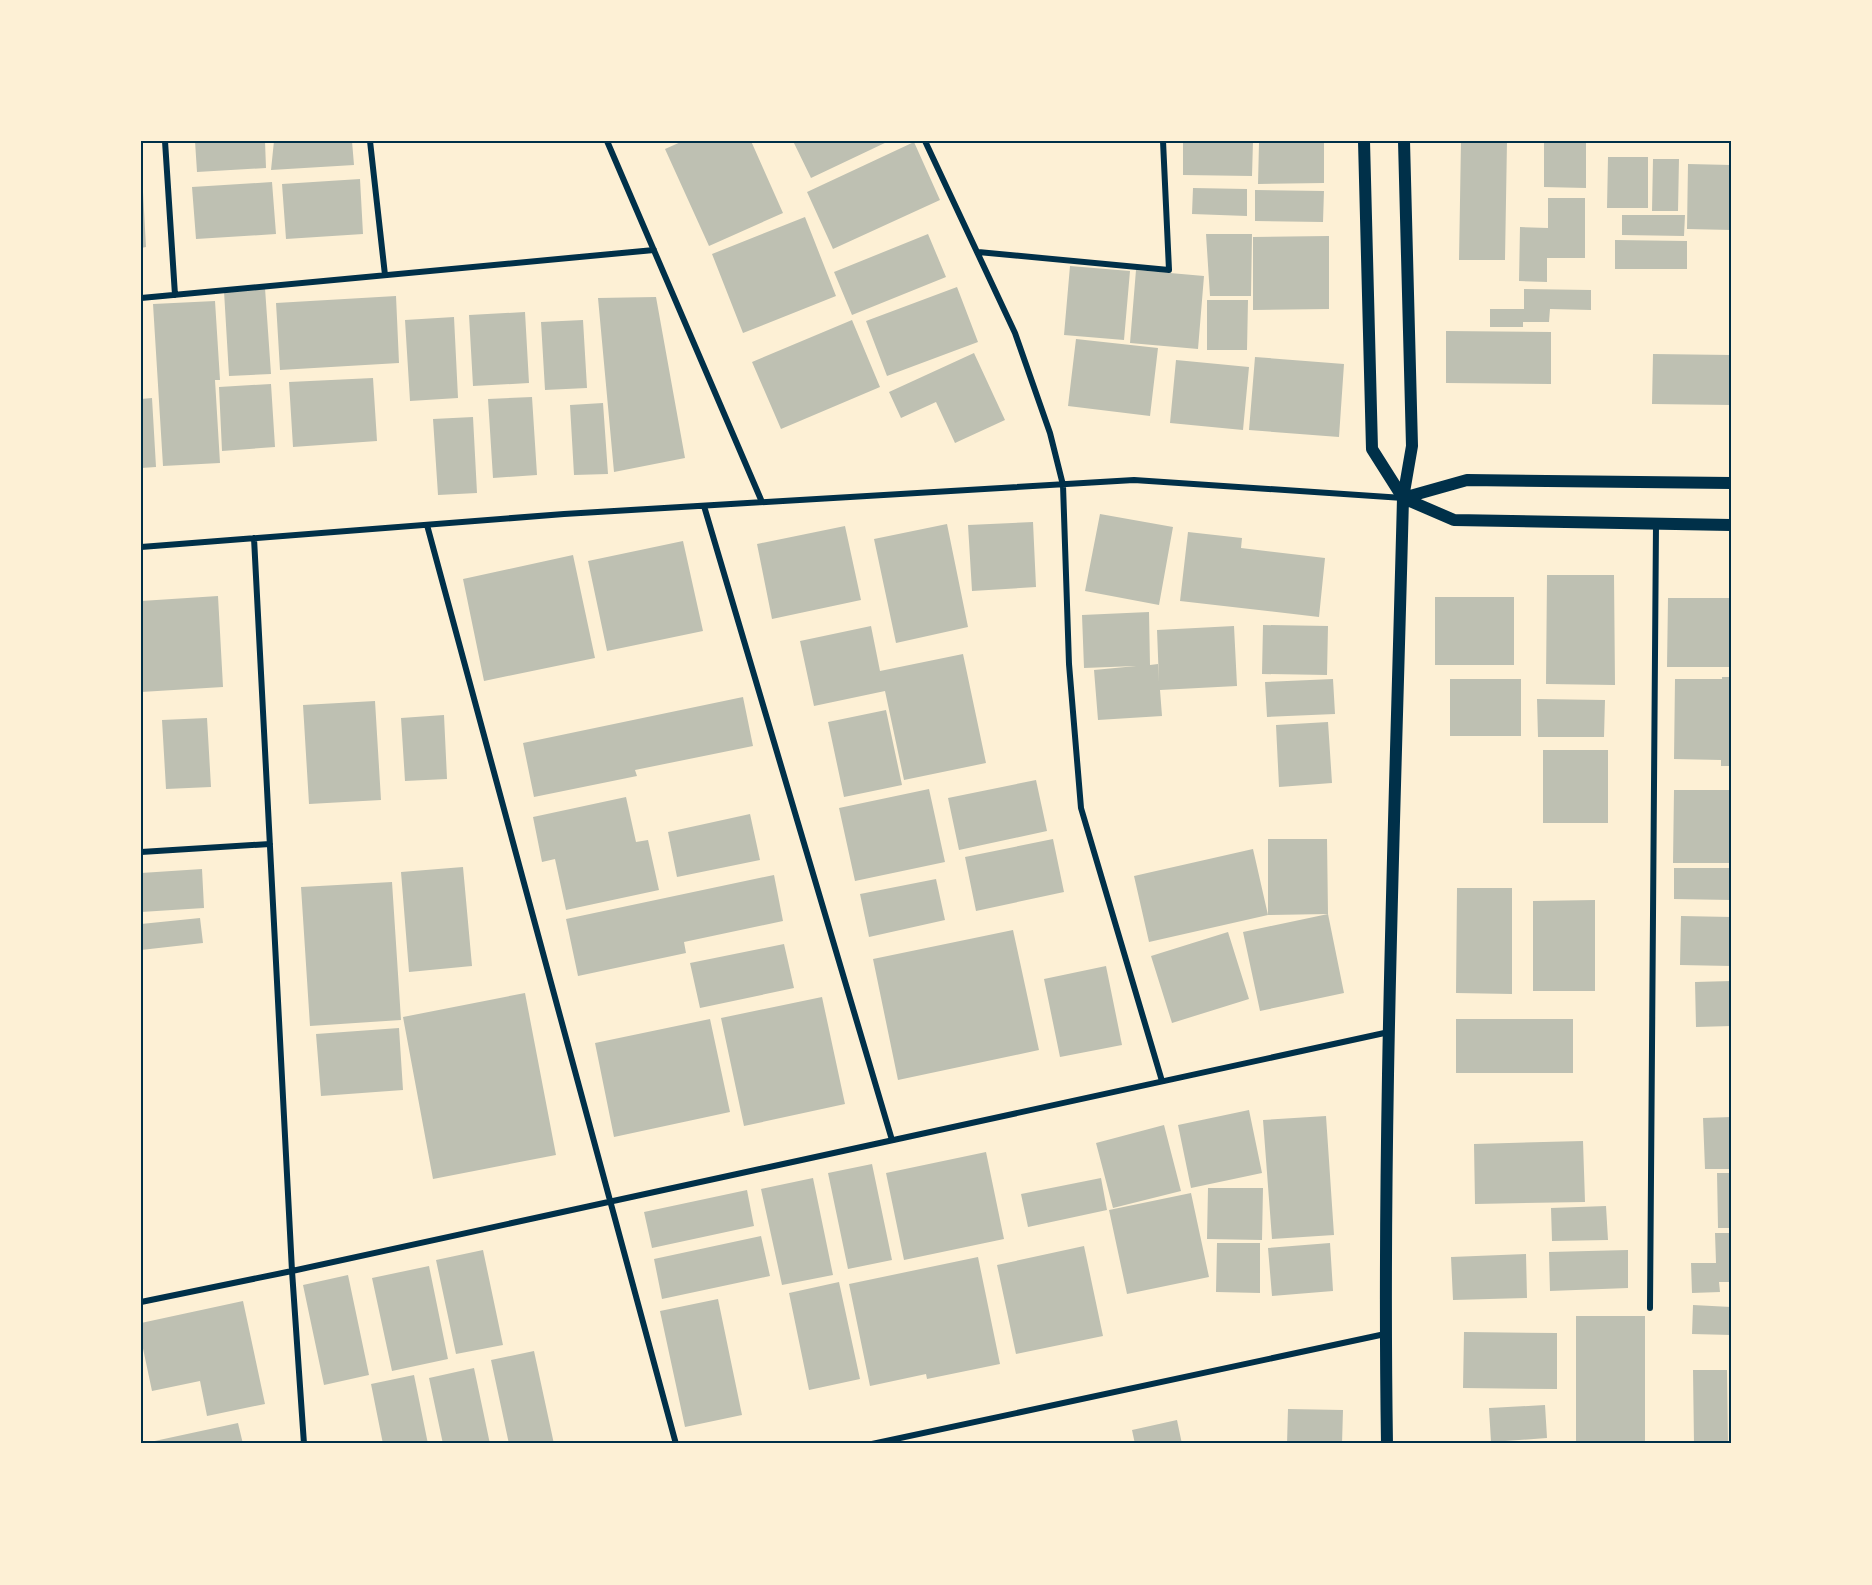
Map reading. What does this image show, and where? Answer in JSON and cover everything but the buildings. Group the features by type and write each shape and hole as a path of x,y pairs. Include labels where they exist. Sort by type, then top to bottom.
{"main road":[{"path":"1364,141 1371,449 1403,498 1454,520 1731,525"},
{"path":"1387,1444 1385,1334 1389,1031 1403,498 1412,446 1404,141"},
{"path":"1403,498 1467,480 1731,483"}],"street":[{"path":"165,141 175,295"},
{"path":"370,141 385,275"},
{"path":"608,141 762,502"},
{"path":"926,141 1015,333 1050,433 1063,485 1069,664 1081,808 1162,1081"},
{"path":"978,252 1168,270 1163,141"},
{"path":"141,298 654,250"},
{"path":"141,547 762,502 1134,480 1403,498"},
{"path":"704,506 892,1140"},
{"path":"1650,1308 1656,524"},
{"path":"427,525 676,1444"},
{"path":"254,538 292,1272 304,1444"},
{"path":"141,852 270,844"},
{"path":"141,1302 292,1272 1389,1031"},
{"path":"873,1444 1385,1334"}]}
